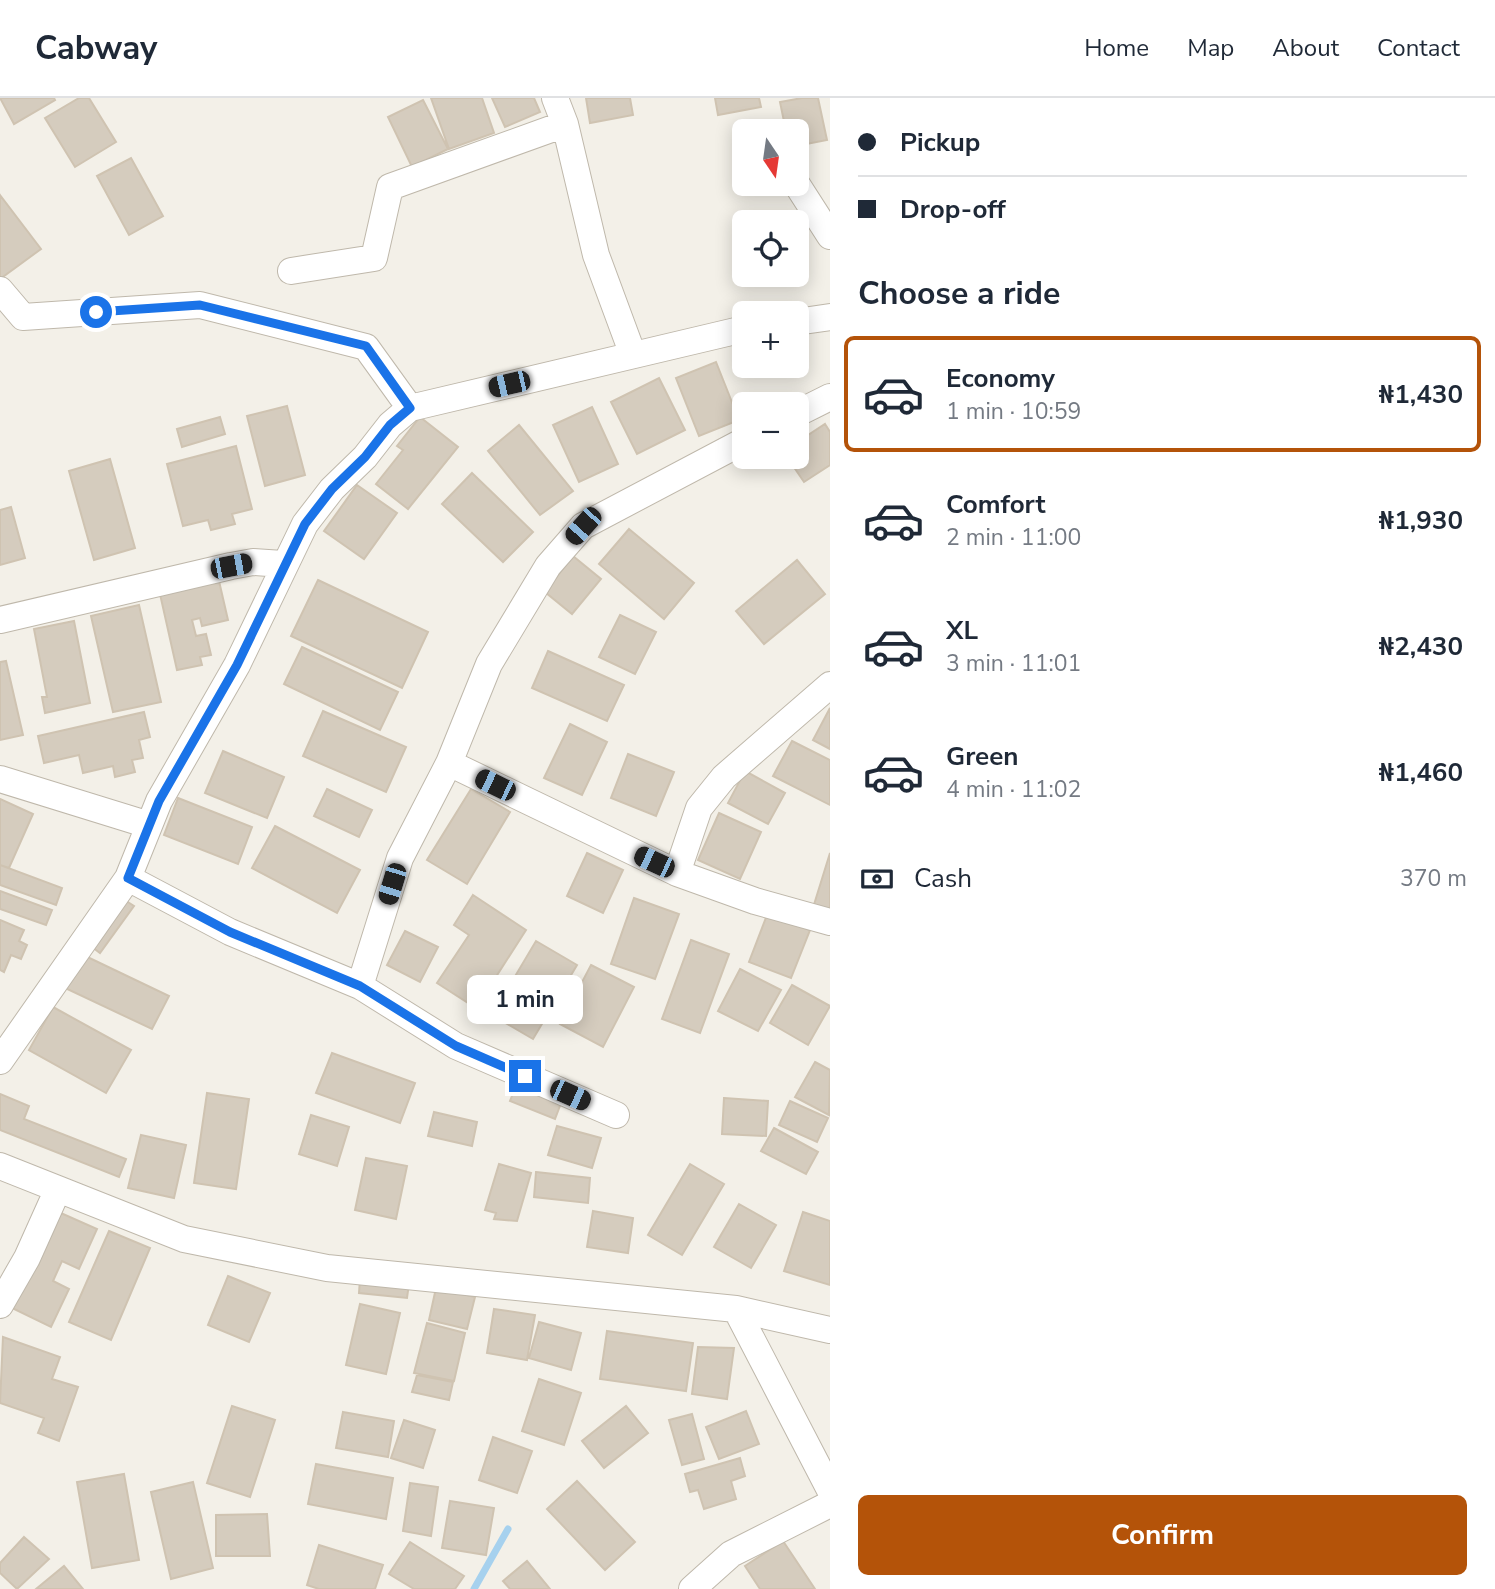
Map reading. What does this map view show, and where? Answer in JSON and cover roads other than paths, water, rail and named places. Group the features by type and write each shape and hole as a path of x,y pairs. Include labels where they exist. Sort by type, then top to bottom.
{"street":[{"path":"555,98 565,124 596,255 633,355"},
{"path":"291,271 374,258 390,187 565,124"},
{"path":"804,196 830,236"},
{"path":"0,289 23,317 209,296 366,346 410,408"},
{"path":"809,320 830,317"},
{"path":"0,1061 128,878 159,801 237,665 283,564 305,524 332,489 365,457 390,425 410,408 732,332"},
{"path":"809,408 830,397"},
{"path":"360,986 400,858 449,763 489,664 548,566 583,526 732,447"},
{"path":"0,620 242,564 283,564"},
{"path":"677,873 699,808 724,777 830,685"},
{"path":"449,763 677,873 755,901 830,922"},
{"path":"0,779 149,825"},
{"path":"128,878 230,932 360,986 456,1046 616,1115"},
{"path":"0,1166 184,1239 327,1268 736,1309 830,1330"},
{"path":"0,1305 27,1258 58,1189"},
{"path":"736,1309 830,1490"},
{"path":"692,1589 731,1555 830,1504"}],"waterway":[{"path":"474,1589 508,1529"}]}
